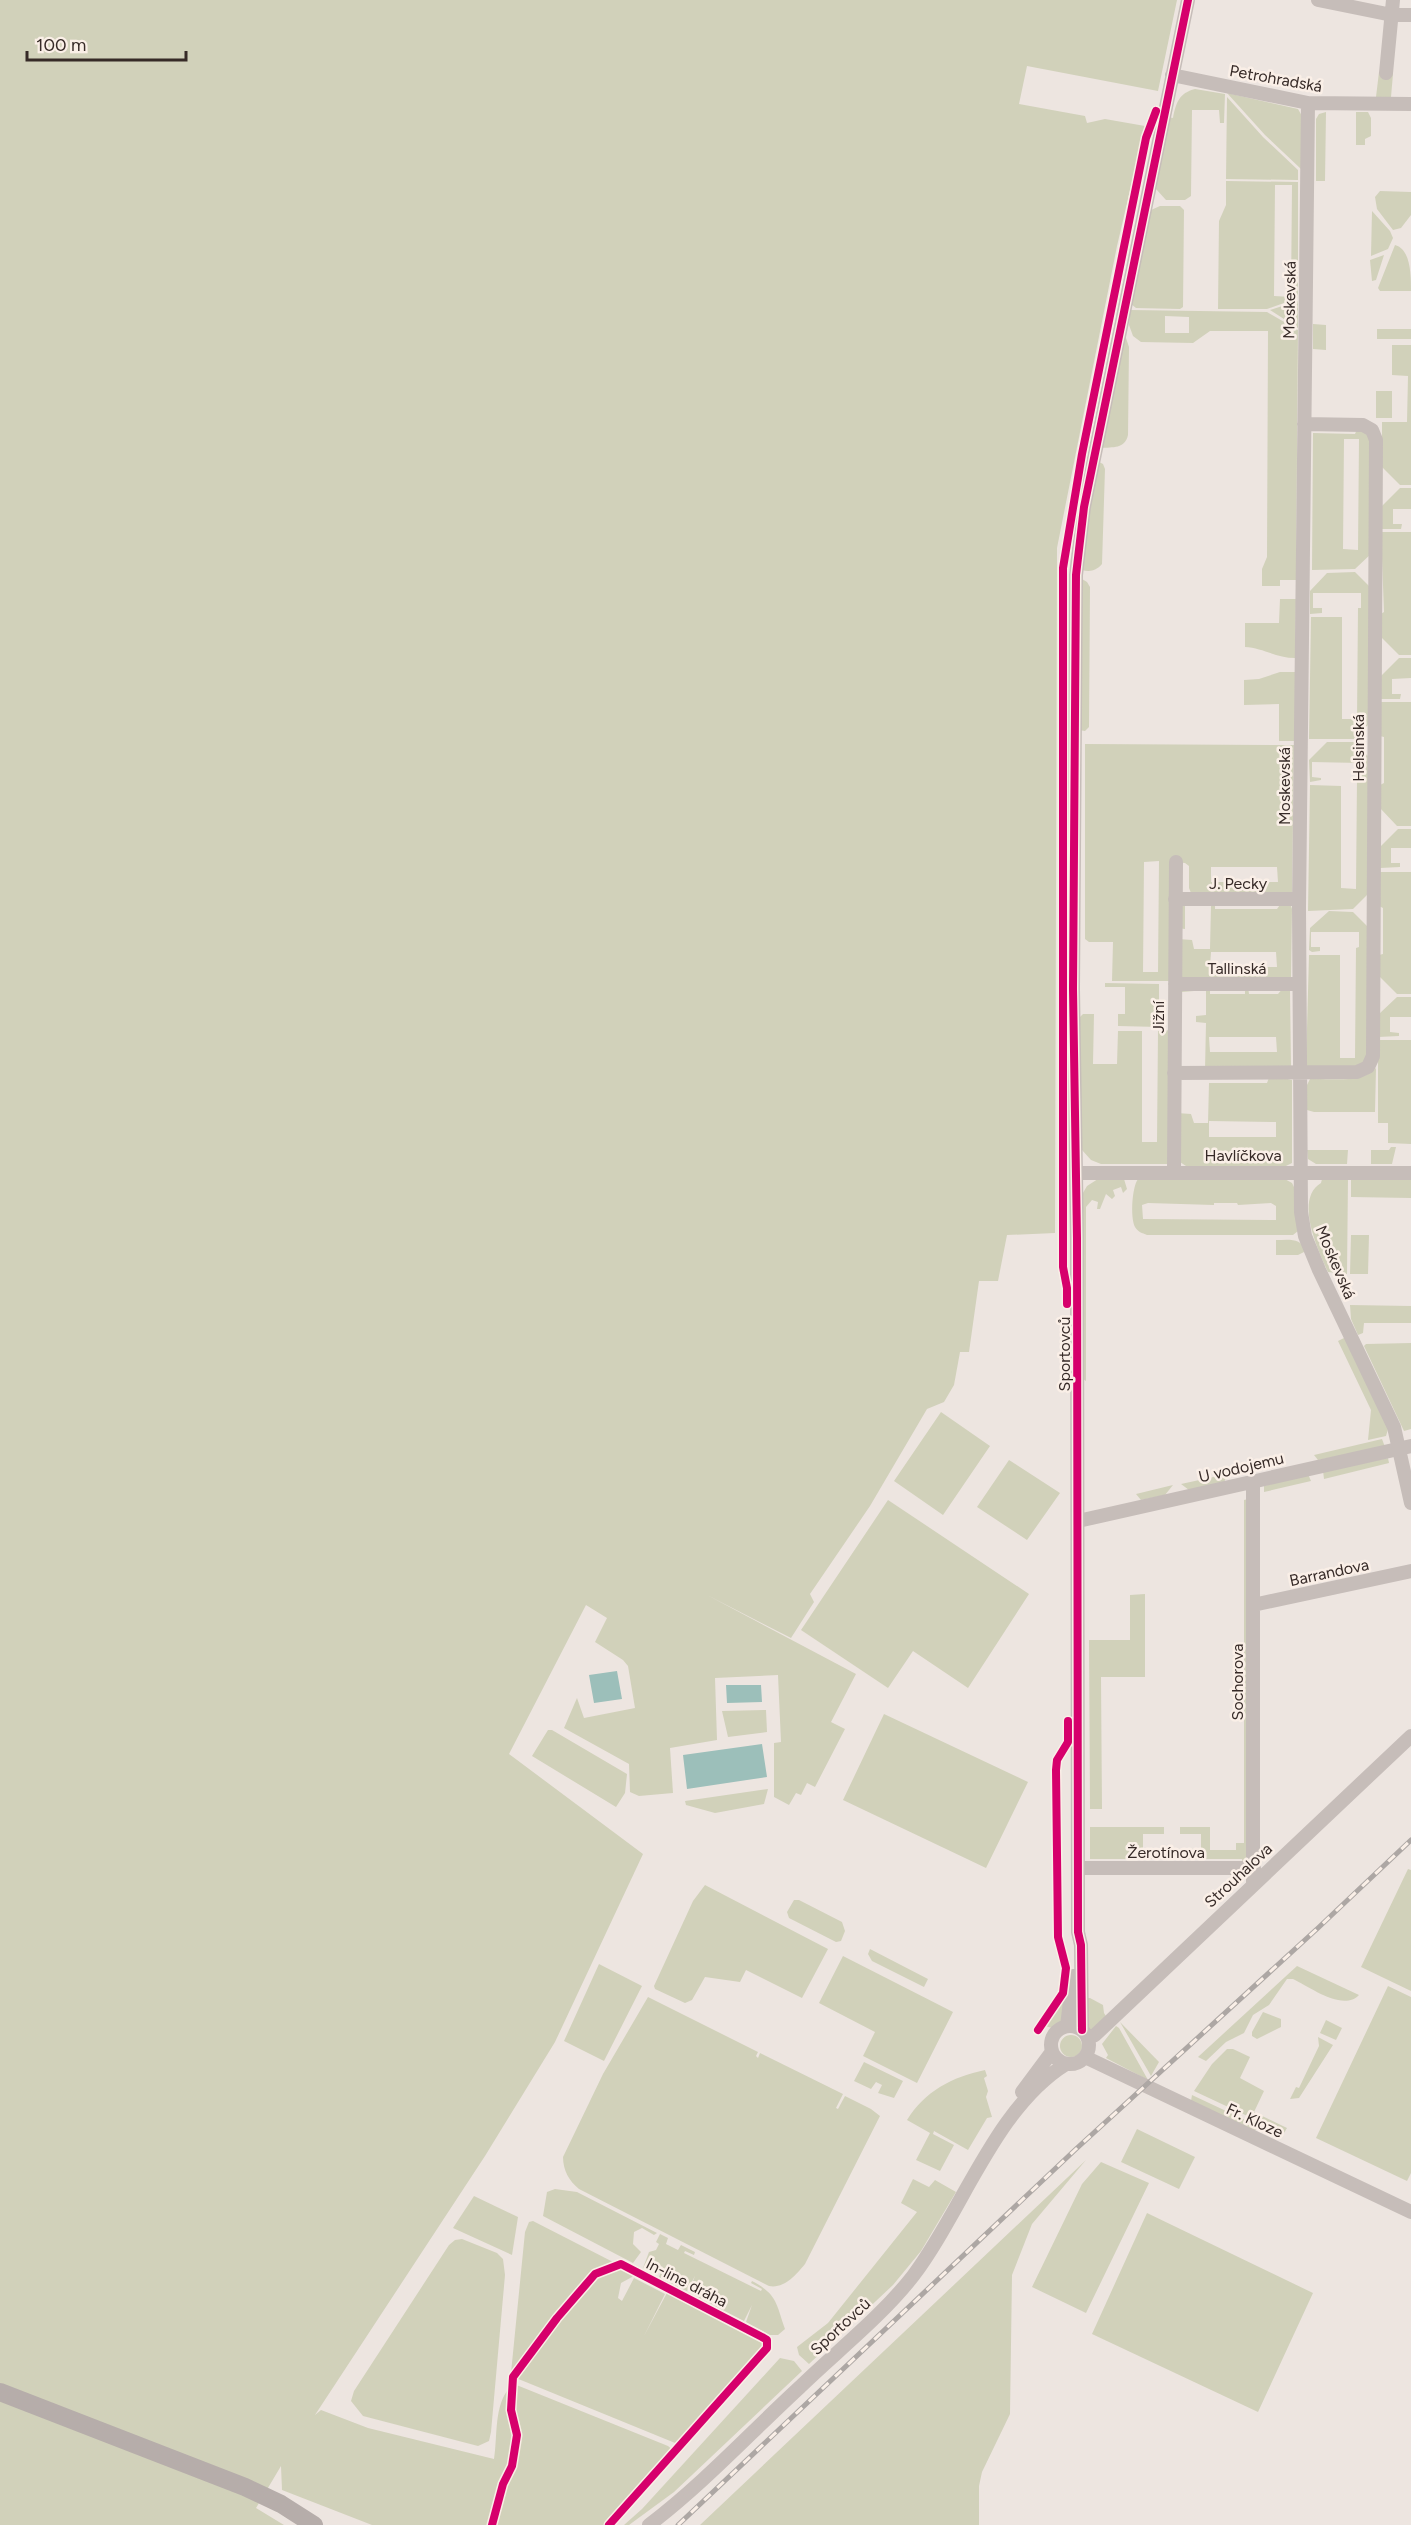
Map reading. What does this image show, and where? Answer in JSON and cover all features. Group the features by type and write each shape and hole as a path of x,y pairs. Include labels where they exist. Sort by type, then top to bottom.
{"street":[{"name":"Sportovců","path":"1012,2115 1048,2077 1066,2064 1077,2063 1085,2057 1088,2051 1085,2034 1081,1945 1078,1932 1074,666 1077,556 1084,507 1188,0"},
{"path":"1318,0 1392,15 1411,15"},
{"path":"1386,73 1394,0"},
{"name":"Petrohradská","path":"1172,75 1308,103 1411,104"},
{"name":"Moskevská","path":"1308,103 1299,899 1301,1212 1305,1236 1405,1448"},
{"name":"Helsinská","path":"1174,1073 1361,1071 1371,1064 1373,1056 1377,440 1372,430 1363,425 1304,424"},
{"name":"Jižní","path":"1174,1171 1176,862"},
{"name":"J. Pecky","path":"1175,899 1299,899"},
{"name":"Tallinská","path":"1175,984 1299,984"},
{"name":"Havlíčkova","path":"1076,1173 1174,1171 1411,1173"},
{"path":"1405,1448 1411,1503"},
{"name":"U vodojemu","path":"1078,1521 1405,1448"},
{"name":"Sochorova","path":"1253,1482 1253,1883"},
{"name":"Barrandova","path":"1253,1605 1411,1571"},
{"name":"Strouhalova","path":"1085,2034 1095,2035 1253,1883 1411,1736"},
{"name":"Žerotínova","path":"1079,1868 1254,1868"},
{"name":"Sportovců","path":"649,2525 687,2493 907,2283 939,2237 1012,2115 1022,2092 1051,2053 1052,2037 1067,2026 1075,1941 1078,1932"},
{"path":"1067,2026 1085,2034"},
{"path":"1051,2053 1056,2059 1066,2064"},
{"name":"Fr. Kloze","path":"1085,2057 1411,2212"},
{"path":"0,2392 245,2487 281,2504 314,2525"}],"green space":[{"path":"0,0 1177,0 1158,91 1027,66 1019,104 1085,116 1087,123 1105,119 1145,126 1117,246 1057,548 1055,1233 1007,1235 998,1281 979,1281 969,1352 960,1352 954,1385 944,1402 927,1409 870,1506 810,1594 814,1602 791,1638 707,1595 856,1674 831,1722 845,1729 815,1787 807,1783 801,1795 796,1793 789,1805 774,1797 774,1743 781,1742 778,1675 715,1678 717,1740 670,1748 673,1793 639,1796 630,1792 629,1764 564,1728 577,1698 584,1718 635,1708 628,1666 623,1660 595,1642 607,1618 586,1605 509,1754 643,1854 555,2042 485,2156 315,2415 321,2410 368,2428 494,2459 499,2408 507,2391 514,2384 668,2446 674,2451 605,2525 372,2525 282,2490 281,2466 256,2508 284,2525 0,2525"},
{"path":"1379,72 1393,74 1391,97 1376,97"},
{"path":"1195,89 1225,94 1224,123 1220,123 1219,110 1192,110 1191,196 1185,200 1166,200 1156,189 1169,117 1173,118 1177,103 1182,96"},
{"path":"1227,93 1298,109 1302,116 1301,169 1265,135"},
{"path":"1227,97 1263,137 1298,170 1298,180 1226,179"},
{"path":"1326,112 1325,181 1316,181 1316,119 1319,114"},
{"path":"1356,112 1368,112 1371,118 1371,136 1365,139 1365,145 1356,145"},
{"path":"1226,181 1298,182 1298,298 1267,309 1218,309 1219,221 1226,205","holes":["1275,185 1292,185 1291,297 1274,296"]},
{"path":"1380,191 1411,192 1411,215 1401,228 1393,230 1377,209 1375,197"},
{"path":"1160,206 1180,206 1184,210 1183,307 1180,309 1136,308 1131,304 1151,210"},
{"path":"1372,211 1390,231 1393,238 1388,249 1371,256"},
{"path":"1395,245 1407,257 1411,291 1380,291 1378,288"},
{"path":"1384,255 1376,280 1372,281 1370,260"},
{"path":"1298,301 1298,328 1270,310"},
{"path":"1130,310 1267,312 1298,330 1296,580 1280,580 1280,586 1262,586 1262,569 1267,557 1268,331 1210,331 1193,343 1141,342 1133,336 1129,325","holes":["1165,316 1189,317 1189,333 1165,333"]},
{"path":"1313,324 1326,325 1326,350 1313,349"},
{"path":"1377,329 1411,329 1411,339 1377,339"},
{"path":"1125,335 1129,347 1128,435 1121,445 1101,448"},
{"path":"1392,345 1411,345 1411,485 1400,485 1382,467 1382,422 1407,422 1408,376 1392,375"},
{"path":"1376,391 1392,391 1392,418 1376,418"},
{"path":"1358,427 1370,432 1373,552 1355,569 1312,570 1313,433 1355,434","holes":["1344,439 1359,439 1358,550 1343,549"]},
{"path":"1099,462 1105,469 1102,564 1095,570 1085,571 1082,570 1085,536"},
{"path":"1400,488 1411,488 1411,509 1393,509 1393,524 1402,524 1401,529 1382,529 1382,506"},
{"path":"1381,532 1411,532 1411,655 1399,655 1381,637 1381,614 1384,612"},
{"path":"1355,572 1373,590 1372,721 1354,739 1309,739 1311,617 1342,617 1342,719 1357,719 1358,608 1361,608 1361,593 1313,593 1313,608 1322,608 1322,613 1310,614 1310,591 1327,573"},
{"path":"1082,579 1090,587 1089,727 1085,731 1079,730"},
{"path":"1280,599 1296,599 1295,658 1245,647 1245,623 1279,623"},
{"path":"1399,658 1411,658 1411,678 1392,679 1392,694 1401,694 1400,699 1381,699 1381,676"},
{"path":"1280,672 1295,672 1295,741 1279,741 1279,704 1244,705 1244,680 1259,679"},
{"path":"1380,702 1411,702 1411,826 1397,826 1380,808 1380,785 1384,783 1384,737 1380,736"},
{"path":"1327,742 1354,742 1372,760 1371,891 1353,909 1308,911 1310,785 1341,786 1341,888 1356,889 1357,778 1360,778 1360,763 1312,762 1312,777 1321,778 1321,780 1310,782 1309,760"},
{"path":"1085,744 1294,745 1292,895 1191,893 1189,866 1185,863 1173,862 1170,981 1112,981 1113,942 1089,942 1085,939","holes":["1159,861 1158,972 1143,972 1144,862","1211,867 1277,867 1278,882 1211,882"]},
{"path":"1398,829 1411,829 1411,848 1391,848 1391,863 1400,863 1400,867 1380,868 1380,847"},
{"path":"1379,872 1411,872 1411,994 1397,994 1379,976 1379,955 1383,954 1383,908 1379,906"},
{"path":"1215,902 1215,909 1277,909 1282,902 1290,903 1292,909 1291,979 1182,980 1178,939 1192,940 1194,949 1210,949 1211,906 1185,905 1185,929 1177,928 1181,905","holes":["1211,952 1276,952 1277,967 1210,967"]},
{"path":"1329,911 1353,912 1371,930 1370,1054 1365,1066 1310,1068 1306,1065 1309,955 1340,955 1340,1058 1355,1058 1356,948 1359,947 1359,932 1311,932 1311,947 1320,947 1320,951 1309,950 1310,928"},
{"path":"1105,983 1159,984 1159,1027 1118,1026 1118,1014 1125,1014 1125,987 1105,987"},
{"path":"1210,987 1210,994 1245,994 1245,987 1248,987 1249,994 1278,994 1284,987 1290,990 1291,1066 1205,1070 1206,1023 1196,1022 1196,1016 1206,1015 1206,990 1182,992 1181,989","holes":["1209,1037 1276,1037 1277,1052 1210,1052"]},
{"path":"1397,997 1411,997 1411,1017 1390,1017 1390,1032 1399,1033 1399,1036 1378,1037 1379,1014"},
{"path":"1083,1014 1094,1014 1093,1064 1117,1064 1118,1031 1142,1031 1142,1142 1157,1142 1158,1031 1172,1030 1168,1164 1101,1164 1091,1160 1082,1150 1079,1018"},
{"path":"1378,1040 1411,1040 1411,1144 1388,1143 1388,1123 1378,1123"},
{"path":"1376,1068 1375,1112 1307,1110 1307,1085 1310,1079 1354,1078 1370,1073"},
{"path":"1270,1075 1292,1080 1292,1163 1286,1166 1186,1166 1180,1162 1177,1113 1191,1114 1194,1123 1208,1123 1209,1083 1267,1083","holes":["1209,1121 1276,1122 1276,1137 1209,1137"]},
{"path":"1391,1147 1396,1147 1392,1164 1371,1164 1371,1150 1389,1150"},
{"path":"1307,1150 1348,1150 1347,1164 1316,1164 1308,1159"},
{"path":"1101,1177 1124,1179 1127,1189 1123,1193 1121,1187 1113,1190 1115,1196 1112,1199 1106,1194 1100,1209 1097,1209 1098,1202 1092,1200 1086,1207 1086,1381 1083,1379 1080,1198 1087,1186"},
{"path":"1283,1178 1292,1183 1295,1189 1298,1231 1293,1235 1147,1235 1137,1230 1133,1223 1133,1195 1138,1179","holes":["1148,1203 1214,1205 1214,1203 1237,1203 1238,1205 1271,1203 1276,1206 1276,1220 1143,1219 1142,1205"]},
{"path":"1348,1178 1347,1274 1328,1272 1314,1238 1309,1201 1322,1179"},
{"path":"1351,1178 1411,1178 1411,1198 1351,1197"},
{"path":"1351,1235 1369,1235 1368,1274 1350,1274"},
{"path":"1276,1240 1297,1241 1306,1251 1298,1255 1276,1255"},
{"path":"1350,1305 1411,1306 1411,1323 1364,1323 1363,1333 1358,1335 1351,1319"},
{"path":"1346,1337 1389,1426 1386,1436 1368,1440 1371,1410 1338,1341"},
{"path":"1411,1343 1411,1429 1404,1431 1364,1346 1366,1344"},
{"path":"941,1412 990,1446 943,1515 894,1481"},
{"path":"1382,1439 1385,1447 1318,1460 1314,1455"},
{"path":"1388,1458 1389,1463 1324,1479 1323,1471"},
{"path":"1009,1460 1060,1493 1027,1540 977,1507"},
{"path":"1227,1474 1224,1483 1189,1490 1181,1484"},
{"path":"1308,1474 1311,1481 1264,1492 1264,1486"},
{"path":"1173,1485 1165,1495 1141,1500 1136,1494"},
{"path":"1248,1499 1249,1861 1243,1864 1242,1859 1090,1859 1090,1827 1164,1827 1164,1834 1143,1834 1143,1850 1201,1850 1201,1834 1180,1834 1180,1827 1210,1827 1210,1850 1236,1850 1236,1843 1244,1843 1244,1500"},
{"path":"888,1500 1029,1594 968,1688 913,1651 888,1688 801,1630"},
{"path":"1145,1594 1145,1677 1101,1677 1102,1809 1090,1809 1089,1640 1130,1640 1130,1595"},
{"path":"766,1710 767,1732 728,1737 722,1711"},
{"path":"884,1714 1028,1782 986,1868 843,1800"},
{"path":"548,1730 552,1730 627,1774 625,1793 616,1807 532,1756"},
{"path":"768,1789 764,1804 715,1813 686,1805 685,1801"},
{"path":"1408,1869 1411,1870 1411,1991 1361,1967"},
{"path":"705,1885 828,1949 802,1998 746,1970 740,1982 705,1977 692,2000 685,2003 655,1989 654,1986 693,1901"},
{"path":"794,1900 799,1900 842,1922 845,1931 841,1941 836,1942 789,1918 787,1912"},
{"path":"870,1949 928,1979 924,1987 872,1961 868,1954"},
{"path":"843,1956 953,2012 917,2083 863,2056 875,2032 819,2003"},
{"path":"599,1964 642,1986 604,2061 564,2041"},
{"path":"1297,1966 1359,1995 1352,2000 1336,2000 1293,1979 1287,1979 1269,2005 1253,2015 1244,2033 1226,2042 1206,2061 1198,2057"},
{"path":"1388,1986 1411,1997 1411,2173 1407,2181 1316,2138"},
{"path":"1063,1996 1068,1996 1061,2024 1052,2028 1045,2026"},
{"path":"648,1997 758,2052 756,2056 758,2058 760,2053 843,2094 836,2108 838,2109 845,2096 880,2116 805,2264 794,2277 785,2283 769,2286 579,2189 567,2175 563,2157 603,2074"},
{"path":"1085,1998 1090,1998 1103,2005 1107,2018 1092,2031 1087,2028"},
{"path":"1263,2012 1281,2019 1281,2027 1257,2039 1252,2036 1252,2032"},
{"path":"1326,2020 1342,2028 1336,2040 1320,2033"},
{"path":"1120,2022 1159,2062 1151,2076"},
{"path":"1116,2026 1148,2080 1106,2058 1108,2055 1102,2044"},
{"path":"1071,2035 1079,2038 1082,2046 1079,2054 1071,2057 1063,2054 1060,2046 1063,2038"},
{"path":"1318,2037 1333,2045 1299,2098 1290,2099 1296,2087 1299,2088 1319,2046"},
{"path":"1227,2049 1233,2049 1250,2057 1240,2078 1264,2091 1254,2112 1287,2128 1284,2133 1194,2091 1212,2064"},
{"path":"864,2062 903,2081 894,2098 878,2093 882,2085 876,2082 871,2089 854,2081"},
{"path":"985,2070 987,2076 984,2078 988,2091 986,2097 992,2117 987,2118 968,2150 934,2131 933,2134 954,2145 940,2171 916,2160 930,2133 907,2120 914,2110 940,2087 961,2077"},
{"path":"1192,2095 1258,2126 1255,2131 1191,2101"},
{"path":"1137,2129 1195,2157 1179,2189 1121,2162"},
{"path":"1086,2160 1032,2224 1012,2275 1010,2414 982,2472 979,2486 979,2525 700,2525"},
{"path":"1101,2162 1149,2183 1086,2313 1032,2287 1082,2184"},
{"path":"913,2179 929,2187 935,2180 956,2192 921,2251 893,2285 809,2364 799,2355 797,2347 828,2323 917,2212 901,2203"},
{"path":"555,2189 577,2192 657,2233 654,2235 642,2228 634,2232 633,2244 641,2252 633,2263 543,2216 547,2192"},
{"path":"474,2196 518,2217 512,2255 453,2228"},
{"path":"1147,2213 1313,2293 1258,2412 1092,2334"},
{"path":"533,2221 615,2263 593,2273 554,2317 511,2373 525,2232 529,2222"},
{"path":"660,2234 668,2238 666,2244 678,2250 681,2245 695,2252 694,2255 685,2251 684,2253 761,2291 762,2289 751,2283 752,2281 766,2290 777,2306 785,2329 778,2335 770,2335 746,2322 752,2305 744,2321 709,2303 715,2286 707,2302 689,2292 695,2276 687,2291 680,2288 686,2275 678,2287 659,2277 663,2267 661,2266 656,2275 643,2268 649,2252 656,2250 659,2244 656,2242"},
{"path":"462,2239 497,2253 503,2259 505,2275 491,2432 489,2441 478,2446 363,2416 351,2401 354,2391 449,2245 455,2240"},
{"path":"619,2267 634,2273 632,2277 621,2283 618,2298 622,2301 634,2278 665,2294 644,2336 668,2291 758,2338 764,2344 762,2352 680,2445 516,2378 551,2329 597,2275"},
{"path":"780,2358 794,2361 802,2371 674,2492 629,2525 624,2525 642,2509"}],"water":[{"path":"617,1671 622,1699 594,1703 589,1675"},
{"path":"726,1685 761,1685 762,1702 727,1703"},
{"path":"762,1744 767,1777 687,1789 683,1755"}],"railway":[{"path":"678,2525 1076,2149 1411,1840"}],"cycle path":[{"path":"1082,2030 1081,1945 1078,1932 1077,1238 1073,989 1076,575 1084,507 1188,0"},
{"path":"1067,1304 1063,1267 1063,568 1082,454 1146,138 1156,111"},
{"path":"1038,2030 1063,1993 1066,1968 1058,1937 1056,1770 1057,1760 1068,1742 1068,1721"},
{"name":"In-line dráha","path":"492,2525 503,2484 512,2466 517,2435 511,2410 513,2377 557,2318 595,2274 621,2264 762,2337 767,2340 767,2348 609,2525"}]}
